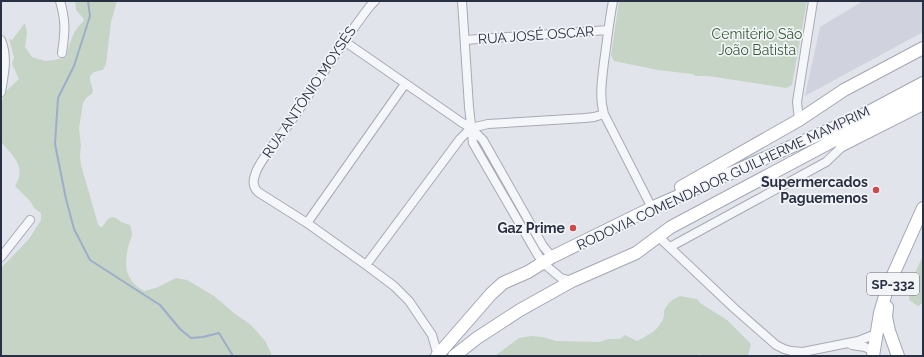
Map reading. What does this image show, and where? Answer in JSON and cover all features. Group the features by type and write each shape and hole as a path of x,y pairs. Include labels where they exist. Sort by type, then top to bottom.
{"main road":[{"path":"655,207 668,194 799,120 844,90 923,48"},
{"name":"RODOVIA COMENDADOR GUILHERME MAMPRIM","path":"438,356 491,294 503,283 528,272 548,260 655,207 863,114 923,83"},
{"name":"RODOVIA COMENDADOR GUILHERME MAMPRIM","path":"454,356 493,326 520,310 572,281 636,254 671,228 923,93"},
{"path":"636,254 667,244 847,142 923,104"},
{"name":"SP-332","path":"873,354 880,313 888,286 922,211"},
{"name":"SP-332","path":"898,356 888,331 886,317 897,274 922,211"}],"street":[{"path":"60,1 65,24 62,53"},
{"name":"RUA ANTÔNIO MOYSÉS","path":"307,223 258,192 253,184 256,172 344,41 375,1"},
{"path":"462,1 471,128"},
{"path":"613,1 602,82 602,107 604,114 655,207"},
{"path":"799,120 797,102 813,1"},
{"name":"RUA JOSÉ OSCAR","path":"464,40 608,30"},
{"path":"1,40 4,46 5,58 1,92"},
{"path":"344,41 471,128 483,140 543,246 548,260 561,278 572,281"},
{"path":"405,84 307,223 394,286 409,302 432,335 438,356"},
{"path":"366,265 460,139 471,128 493,123 585,118 604,114"},
{"path":"1,257 30,220"},
{"path":"667,244 735,309 776,345 784,349 803,352 858,341 876,334"},
{"path":"844,344 862,346 873,354"}],"shaded area":[{"path":"863,1 923,1 923,32 805,96 820,27"}],"green space":[{"path":"75,1 117,1 111,22 106,64 103,70 94,72 90,76 93,90 92,94 86,98 83,103 79,128 81,165 98,224 102,227 108,219 112,217 130,225 132,235 128,247 126,267 130,278 138,287 144,291 156,288 176,278 187,280 214,296 251,325 266,342 272,356 1,356 1,269 29,239 41,220 41,213 35,209 30,201 15,186 20,173 19,167 14,157 1,142 1,105 5,92 19,79 12,64 14,57 9,39 12,40 25,23 27,34 25,47 32,57 45,61 66,57 76,29 84,19 76,10"},
{"name":"Cemitério São João Batista","path":"619,1 807,1 792,85 786,88 708,76 696,76 693,74 658,70 614,61 611,55"},
{"path":"923,256 923,303 918,306 909,300 910,288"},
{"path":"680,296 697,299 700,303 727,320 751,344 748,356 705,356 698,354 697,356 495,356 519,338 531,336 543,337 556,341 599,342 609,339 620,339 625,335 637,341 648,335 660,325 667,306"}],"waterway":[{"path":"88,1 90,16 74,66 58,98 55,144 66,199 74,229 90,260 160,305 180,329 191,338 219,333 233,356"}],"place":[{"name":"Supermercados Paguemenos","path":"876,190"},
{"name":"Gaz Prime","path":"573,228"}]}
